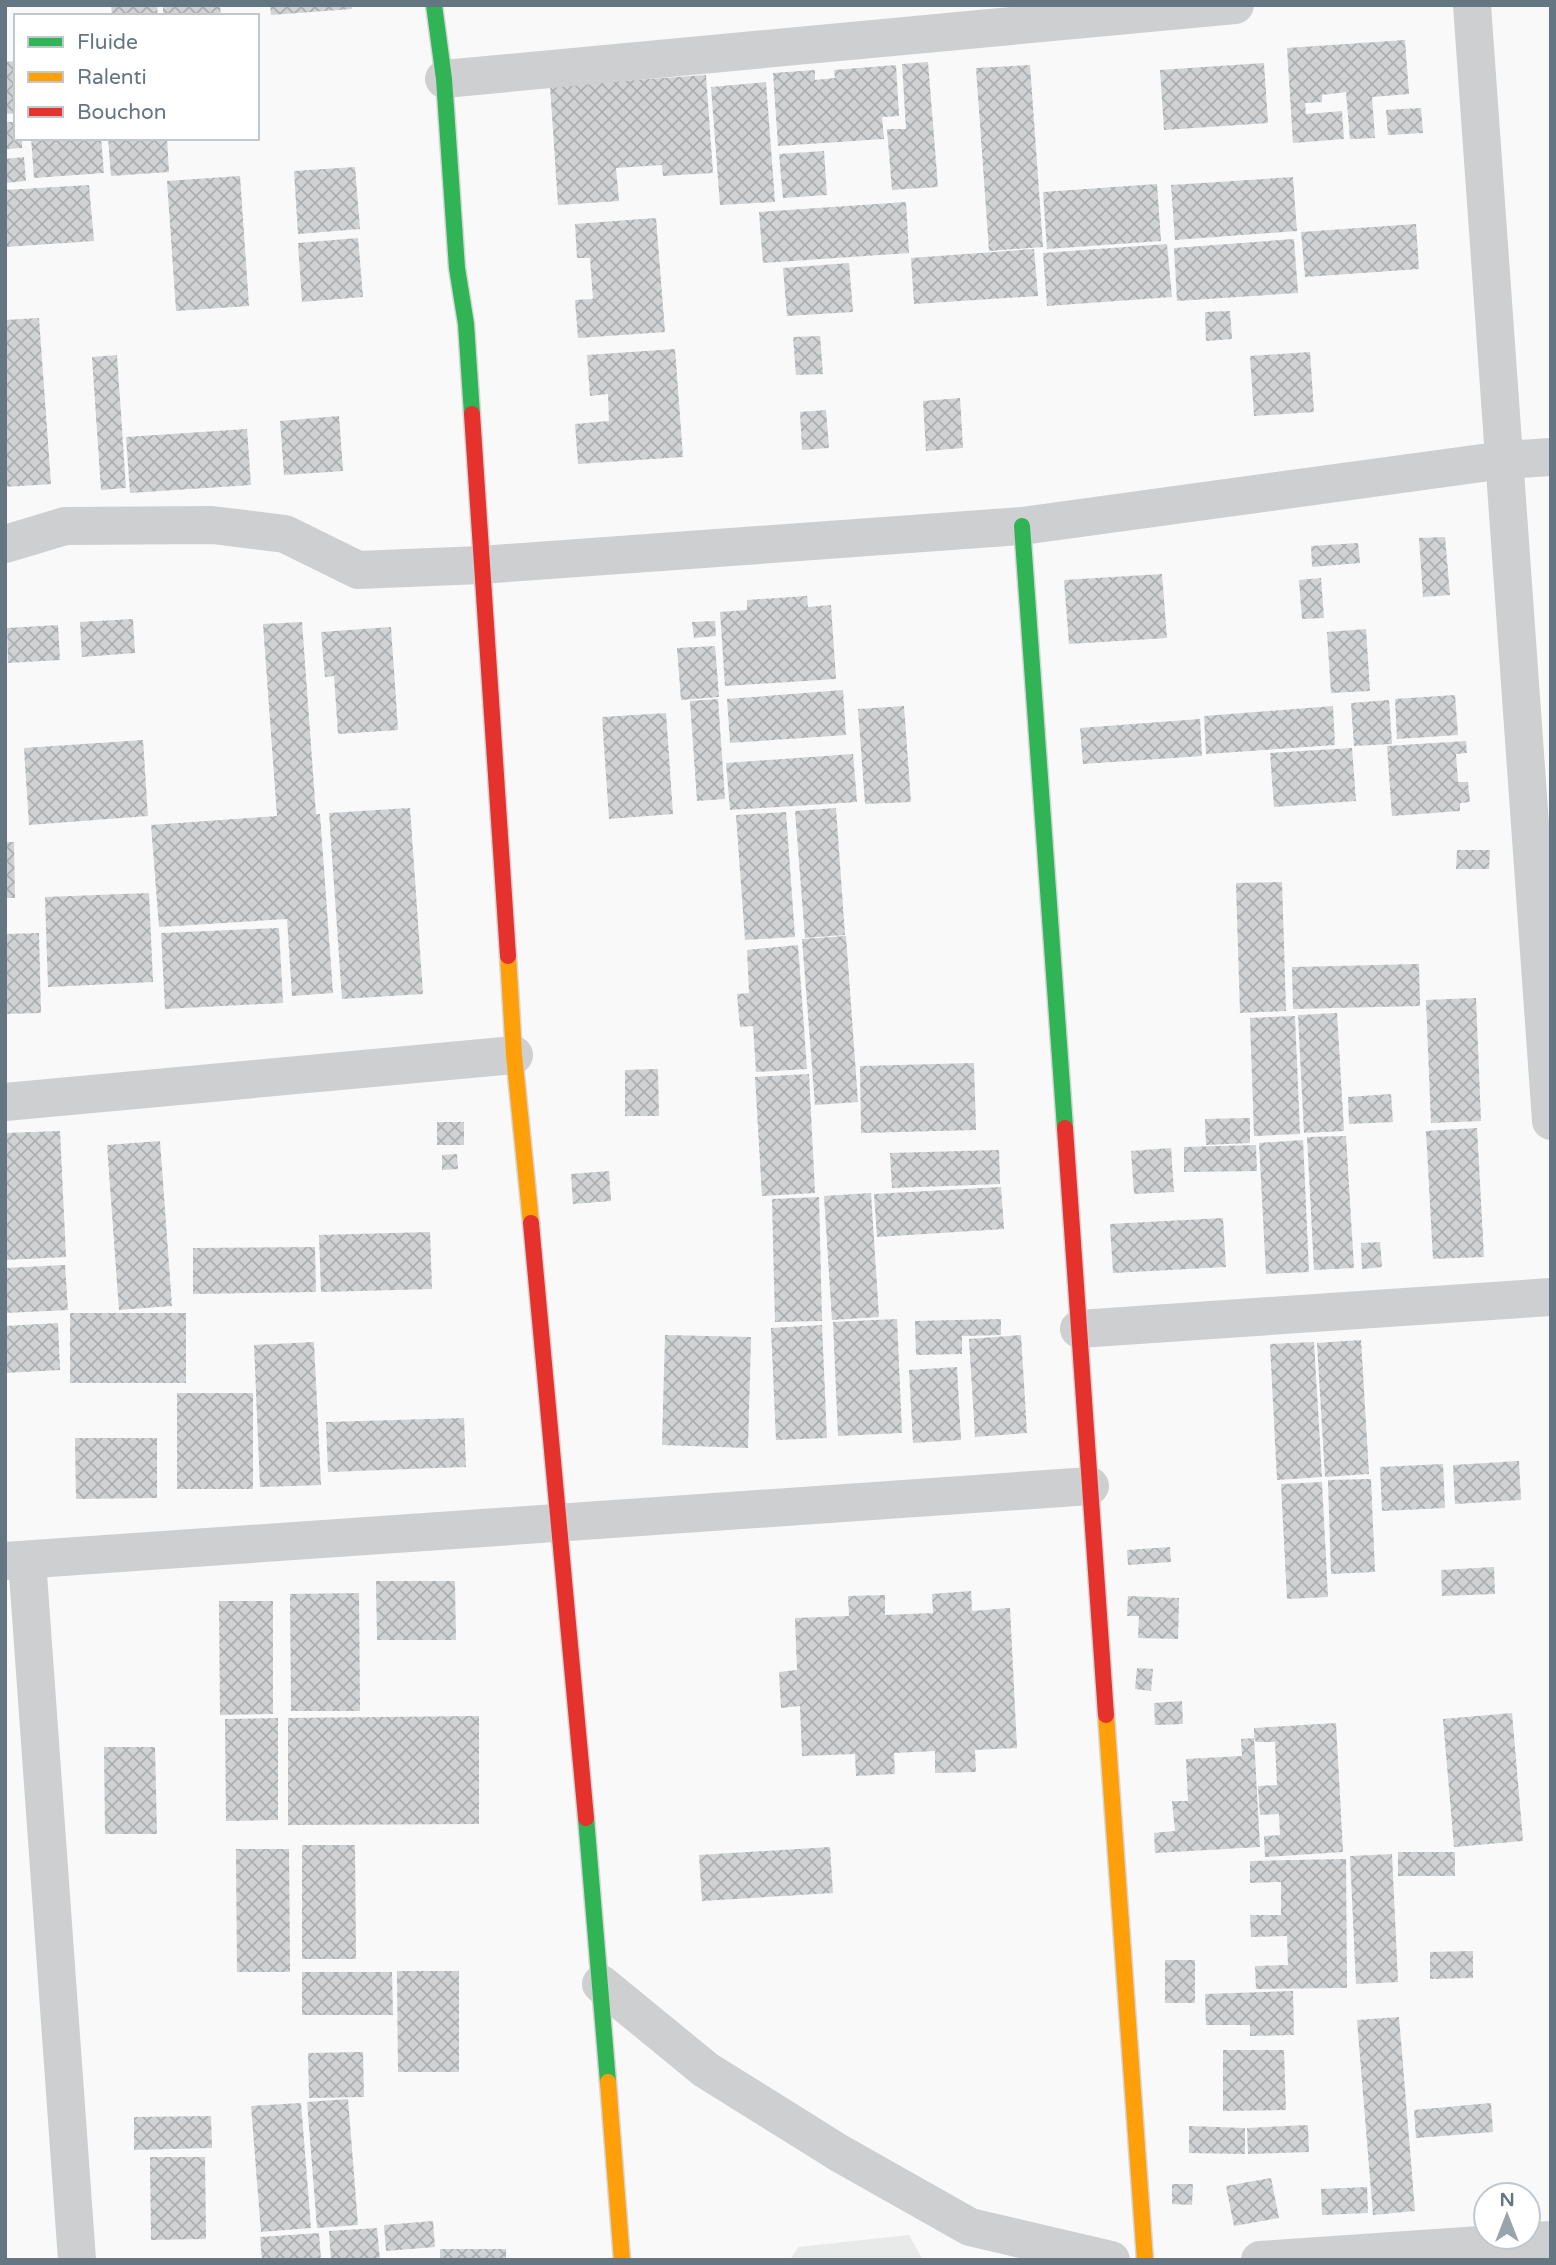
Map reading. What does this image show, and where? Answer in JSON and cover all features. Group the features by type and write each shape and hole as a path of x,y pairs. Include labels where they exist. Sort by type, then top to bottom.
{"street":[{"path":"433,5 444,79 457,268 467,324 514,1055 560,1523 601,1984 622,2260"},
{"path":"444,79 1235,5"},
{"path":"1472,5 1504,460 1545,970 1551,1121"},
{"path":"5,544 65,526 212,525 285,534 358,570 481,565 1023,526 1504,460 1551,457"},
{"path":"1023,526 1145,2260"},
{"path":"5,1102 514,1055"},
{"path":"1079,1329 1551,1297"},
{"path":"77,2260 16,1560 1090,1486"},
{"path":"601,1984 706,2070 839,2153 970,2227 1111,2260"},
{"path":"1260,2260 1551,2240"}],"shaded area":[{"path":"909,2235 923,2260 790,2260 798,2247"}],"building":[{"path":"111,5 157,5 158,14 112,14"},
{"path":"163,5 220,5 221,14 163,14"},
{"path":"270,5 352,5 352,9 271,15"},
{"path":"1405,40 1409,94 1372,97 1375,138 1350,139 1346,92 1322,95 1322,102 1305,103 1306,114 1342,111 1344,139 1293,143 1287,48"},
{"path":"14,61 14,113 5,114 5,62"},
{"path":"928,62 938,187 892,190 887,129 906,129 902,64"},
{"path":"1264,63 1268,123 1164,130 1160,70"},
{"path":"896,65 899,116 882,117 884,139 778,146 773,73 815,70 815,80 835,78 834,70"},
{"path":"1030,65 1043,247 989,251 976,68"},
{"path":"706,75 713,173 663,176 662,165 616,168 619,201 558,205 550,86"},
{"path":"766,82 775,202 720,205 711,87"},
{"path":"1421,108 1423,133 1388,135 1386,110"},
{"path":"5,122 14,122 14,140 22,140 22,148 5,149"},
{"path":"31,140 101,140 104,173 34,178"},
{"path":"108,140 167,140 169,172 111,176"},
{"path":"824,151 827,195 783,198 779,154"},
{"path":"24,157 26,181 5,183 5,159"},
{"path":"355,167 360,229 298,234 294,171"},
{"path":"240,176 249,306 176,311 167,181"},
{"path":"1293,177 1297,231 1175,240 1171,185"},
{"path":"1157,184 1161,241 1047,249 1043,192"},
{"path":"89,185 94,241 5,247 5,190"},
{"path":"906,202 909,253 763,263 759,212"},
{"path":"656,218 665,332 578,338 575,300 593,299 590,258 577,258 575,224"},
{"path":"1416,224 1419,269 1305,277 1301,232"},
{"path":"358,238 363,297 302,302 298,243"},
{"path":"1294,239 1298,293 1177,301 1174,248"},
{"path":"1167,244 1172,297 1047,306 1043,253"},
{"path":"1034,249 1038,296 914,304 911,258"},
{"path":"849,263 853,312 787,316 783,268"},
{"path":"1230,311 1232,339 1206,341 1205,312"},
{"path":"39,318 51,484 5,487 5,320"},
{"path":"820,336 823,374 796,375 793,337"},
{"path":"675,349 683,457 578,464 575,424 609,421 608,394 590,396 587,355"},
{"path":"1310,352 1314,412 1254,416 1250,356"},
{"path":"117,355 126,488 101,490 92,357"},
{"path":"960,398 963,448 926,451 923,401"},
{"path":"826,410 829,448 802,450 800,412"},
{"path":"339,416 343,471 284,475 280,421"},
{"path":"247,429 251,485 130,493 126,437"},
{"path":"1445,537 1450,595 1423,597 1419,538"},
{"path":"1358,543 1360,563 1312,567 1311,546"},
{"path":"1162,574 1167,638 1069,644 1064,580"},
{"path":"1321,578 1324,618 1302,619 1299,580"},
{"path":"807,596 808,607 831,605 836,679 725,686 720,612 747,610 747,600"},
{"path":"133,619 135,653 82,657 80,622"},
{"path":"715,621 716,636 694,638 692,622"},
{"path":"302,622 333,993 292,996 287,919 159,927 151,825 277,816 263,624"},
{"path":"58,625 60,660 8,663 7,628"},
{"path":"391,627 398,730 338,734 334,676 325,677 321,632"},
{"path":"1366,629 1370,691 1331,693 1327,632"},
{"path":"715,646 719,697 681,700 677,648"},
{"path":"843,690 846,735 730,743 727,699"},
{"path":"1455,695 1458,735 1397,739 1395,699"},
{"path":"718,699 725,799 697,801 690,701"},
{"path":"1389,700 1392,744 1354,746 1351,703"},
{"path":"904,706 911,802 865,804 858,709"},
{"path":"1333,706 1335,745 1206,754 1204,716"},
{"path":"666,713 673,814 609,819 602,717"},
{"path":"1200,719 1202,756 1083,764 1080,728"},
{"path":"143,740 148,816 29,825 24,748"},
{"path":"1466,741 1467,753 1456,754 1458,782 1468,782 1470,802 1460,803 1460,811 1392,816 1387,746"},
{"path":"1352,748 1356,801 1274,807 1270,753"},
{"path":"853,754 857,802 730,810 726,763"},
{"path":"410,808 423,994 342,999 329,813"},
{"path":"836,808 845,935 805,938 795,811"},
{"path":"786,812 795,937 745,940 736,815"},
{"path":"5,842 14,842 15,898 5,898"},
{"path":"1457,850 1490,850 1489,869 1456,869"},
{"path":"1282,882 1286,1011 1240,1013 1236,883"},
{"path":"149,893 153,982 48,987 45,897"},
{"path":"279,928 283,1003 165,1009 161,933"},
{"path":"39,933 41,1013 5,1014 5,934"},
{"path":"846,936 858,1102 815,1105 802,939"},
{"path":"798,945 807,1069 756,1072 753,1026 740,1027 737,994 749,993 747,950"},
{"path":"1419,964 1420,1006 1293,1009 1292,967"},
{"path":"1476,998 1481,1121 1431,1123 1426,1000"},
{"path":"1337,1013 1344,1131 1304,1133 1298,1015"},
{"path":"1295,1016 1300,1134 1254,1136 1250,1018"},
{"path":"974,1063 976,1130 861,1133 860,1066"},
{"path":"658,1069 659,1116 625,1116 625,1070"},
{"path":"809,1074 815,1193 762,1196 755,1077"},
{"path":"1391,1094 1393,1122 1349,1124 1348,1097"},
{"path":"1250,1118 1250,1143 1206,1145 1205,1119"},
{"path":"437,1122 464,1122 464,1145 437,1145"},
{"path":"1477,1128 1484,1257 1433,1259 1426,1131"},
{"path":"60,1131 66,1257 5,1260 5,1133"},
{"path":"1346,1136 1354,1268 1314,1270 1307,1137"},
{"path":"1303,1140 1309,1272 1266,1274 1259,1143"},
{"path":"160,1141 172,1306 119,1310 107,1145"},
{"path":"1256,1145 1257,1171 1184,1172 1184,1147"},
{"path":"1171,1148 1174,1192 1134,1194 1131,1151"},
{"path":"999,1150 1000,1184 892,1188 890,1153"},
{"path":"457,1154 458,1169 442,1170 442,1155"},
{"path":"609,1171 611,1201 573,1204 571,1174"},
{"path":"1001,1187 1004,1229 877,1237 874,1194"},
{"path":"871,1193 879,1317 832,1320 824,1196"},
{"path":"819,1197 822,1321 775,1322 772,1199"},
{"path":"1223,1218 1226,1267 1113,1273 1110,1224"},
{"path":"430,1232 432,1289 321,1292 319,1235"},
{"path":"1380,1242 1382,1267 1362,1269 1361,1243"},
{"path":"315,1247 316,1292 193,1294 193,1248"},
{"path":"65,1265 68,1310 5,1313 5,1268"},
{"path":"70,1313 186,1313 186,1383 70,1383"},
{"path":"897,1319 902,1433 838,1436 833,1322"},
{"path":"1001,1319 1001,1335 962,1336 962,1354 916,1355 915,1321"},
{"path":"58,1323 60,1370 5,1373 5,1326"},
{"path":"822,1325 827,1438 776,1440 771,1328"},
{"path":"665,1335 751,1337 748,1448 662,1445"},
{"path":"1021,1335 1027,1433 975,1437 969,1339"},
{"path":"1361,1340 1369,1474 1325,1477 1317,1343"},
{"path":"314,1342 321,1485 260,1487 254,1345"},
{"path":"1314,1342 1322,1477 1277,1480 1270,1344"},
{"path":"957,1367 961,1440 913,1443 909,1370"},
{"path":"177,1393 253,1393 253,1489 177,1489"},
{"path":"464,1418 466,1467 328,1472 326,1422"},
{"path":"75,1438 157,1438 157,1498 76,1499"},
{"path":"1519,1461 1521,1500 1455,1504 1453,1465"},
{"path":"1443,1464 1445,1508 1382,1511 1380,1467"},
{"path":"1371,1479 1375,1572 1331,1574 1328,1480"},
{"path":"1322,1482 1328,1597 1287,1599 1281,1484"},
{"path":"1170,1547 1171,1562 1128,1565 1127,1550"},
{"path":"1494,1567 1495,1594 1442,1596 1441,1570"},
{"path":"376,1581 455,1581 456,1640 377,1640"},
{"path":"971,1591 972,1611 1010,1608 1017,1748 975,1750 976,1772 935,1773 935,1751 894,1753 895,1774 856,1776 855,1754 802,1756 800,1706 781,1708 779,1672 797,1670 795,1618 849,1616 848,1596 885,1595 885,1615 933,1613 932,1594"},
{"path":"359,1593 360,1711 291,1711 290,1594"},
{"path":"1128,1596 1179,1598 1178,1639 1138,1638 1139,1616 1127,1616"},
{"path":"219,1601 273,1601 273,1714 220,1715"},
{"path":"1137,1668 1153,1669 1151,1691 1135,1689"},
{"path":"1182,1701 1183,1724 1155,1725 1154,1703"},
{"path":"1512,1713 1523,1841 1454,1847 1443,1719"},
{"path":"479,1716 479,1824 288,1825 288,1718"},
{"path":"278,1718 278,1820 226,1821 225,1719"},
{"path":"1336,1723 1343,1852 1265,1857 1264,1836 1280,1835 1279,1814 1260,1815 1258,1786 1277,1785 1275,1742 1256,1742 1254,1728"},
{"path":"1254,1738 1260,1847 1155,1853 1154,1833 1175,1831 1172,1801 1188,1801 1186,1759 1242,1756 1241,1739"},
{"path":"104,1747 155,1747 157,1834 105,1834"},
{"path":"302,1845 355,1845 356,1959 302,1959"},
{"path":"830,1847 833,1893 702,1901 699,1855"},
{"path":"236,1849 289,1849 290,1972 237,1972"},
{"path":"1398,1852 1455,1852 1455,1876 1398,1876"},
{"path":"1392,1854 1398,1982 1356,1984 1350,1856"},
{"path":"1346,1859 1347,1988 1256,1989 1255,1966 1288,1965 1287,1936 1251,1937 1250,1915 1281,1915 1281,1882 1250,1883 1250,1861"},
{"path":"1473,1951 1473,1978 1430,1979 1430,1952"},
{"path":"1165,1960 1195,1960 1195,2003 1165,2003"},
{"path":"397,1971 459,1971 459,2072 398,2072"},
{"path":"302,1972 392,1972 393,2015 302,2015"},
{"path":"1293,1991 1294,2035 1250,2036 1250,2025 1206,2025 1205,1994"},
{"path":"1399,2017 1415,2211 1373,2215 1357,2020"},
{"path":"1223,2050 1284,2050 1286,2110 1223,2111"},
{"path":"363,2052 364,2097 309,2098 308,2053"},
{"path":"348,2099 358,2225 317,2228 307,2102"},
{"path":"301,2103 311,2228 261,2232 251,2106"},
{"path":"1491,2103 1493,2132 1416,2138 1414,2110"},
{"path":"211,2116 212,2148 134,2150 134,2117"},
{"path":"1308,2125 1309,2152 1248,2154 1247,2128"},
{"path":"1189,2126 1245,2128 1245,2154 1189,2153"},
{"path":"150,2157 205,2157 206,2239 151,2240"},
{"path":"1271,2178 1279,2218 1234,2226 1226,2186"},
{"path":"1172,2184 1193,2184 1192,2205 1172,2204"},
{"path":"1367,2187 1368,2213 1322,2215 1321,2189"},
{"path":"433,2221 435,2247 386,2251 384,2225"},
{"path":"377,2228 380,2260 331,2260 329,2231"},
{"path":"319,2233 321,2260 262,2260 260,2237"},
{"path":"440,2249 506,2249 506,2260 440,2260"}],"traffic: fast":[{"path":"434,5 444,79 457,268 466,324 472,414"},
{"path":"1022,526 1065,1128"},
{"path":"586,1818 608,2082"}],"traffic: slow":[{"path":"508,956 514,1055 531,1223"},
{"path":"1106,1715 1145,2260"},
{"path":"608,2082 622,2260"}],"traffic: jam":[{"path":"472,414 508,956"},
{"path":"1065,1128 1106,1715"},
{"path":"531,1223 586,1818"}]}
